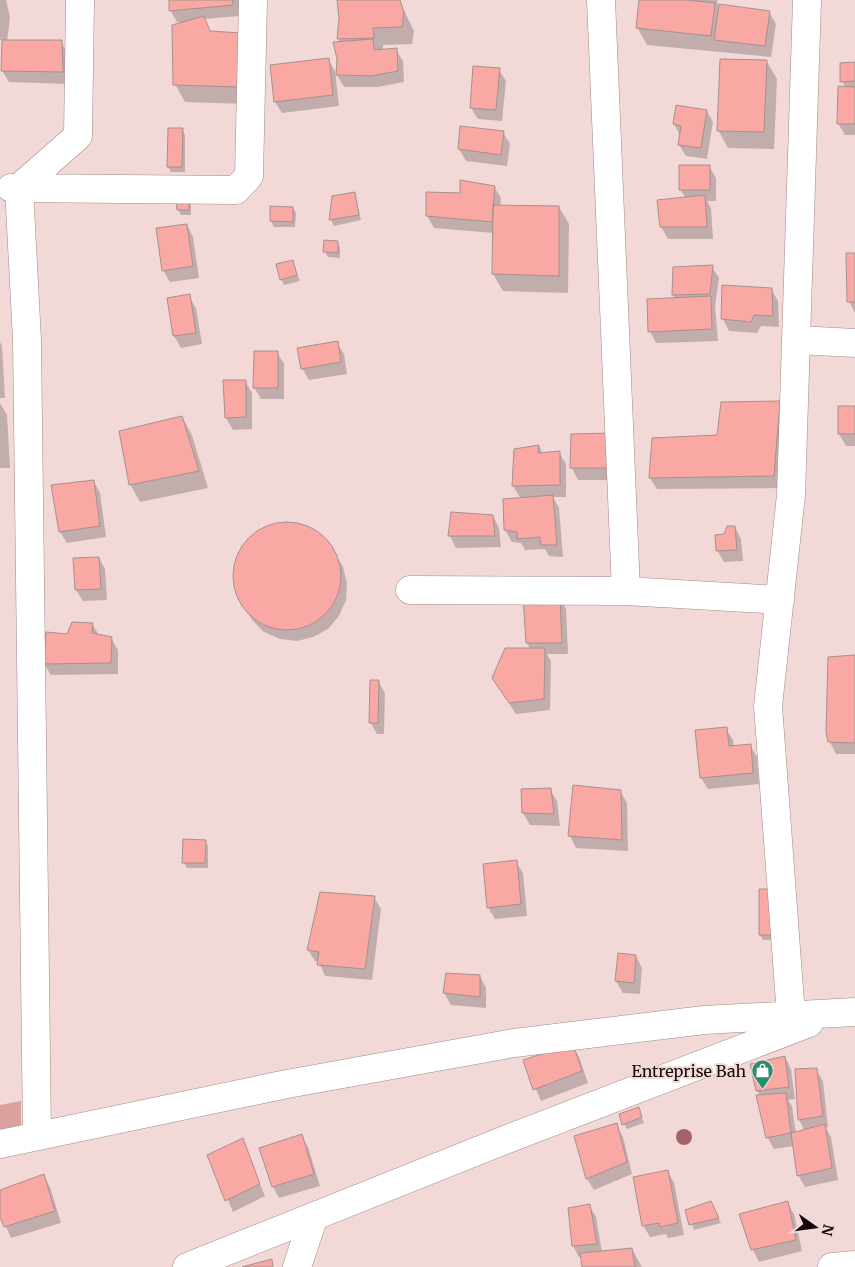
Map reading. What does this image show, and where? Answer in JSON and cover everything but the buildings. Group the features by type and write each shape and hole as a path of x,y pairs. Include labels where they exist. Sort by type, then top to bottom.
{"street":[{"path":"10,188 78,136 80,0"},
{"path":"10,188 236,190 250,176 253,0"},
{"path":"601,0 626,592"},
{"path":"791,1016 768,706 791,494 798,340 797,283 807,0"},
{"path":"10,188 27,340 37,1135"},
{"path":"798,340 855,343"},
{"path":"410,590 626,592 780,600"},
{"path":"0,1144 287,1084 514,1043 704,1020 845,1012"},
{"path":"187,1267 314,1216 845,1012"},
{"path":"297,1267 314,1216"},
{"path":"832,1267 855,1265"}],"shaded area":[{"path":"21,1101 21,1128 0,1133 0,1105"}],"place":[{"name":"Entreprise Bah","path":"762,1090"}]}
